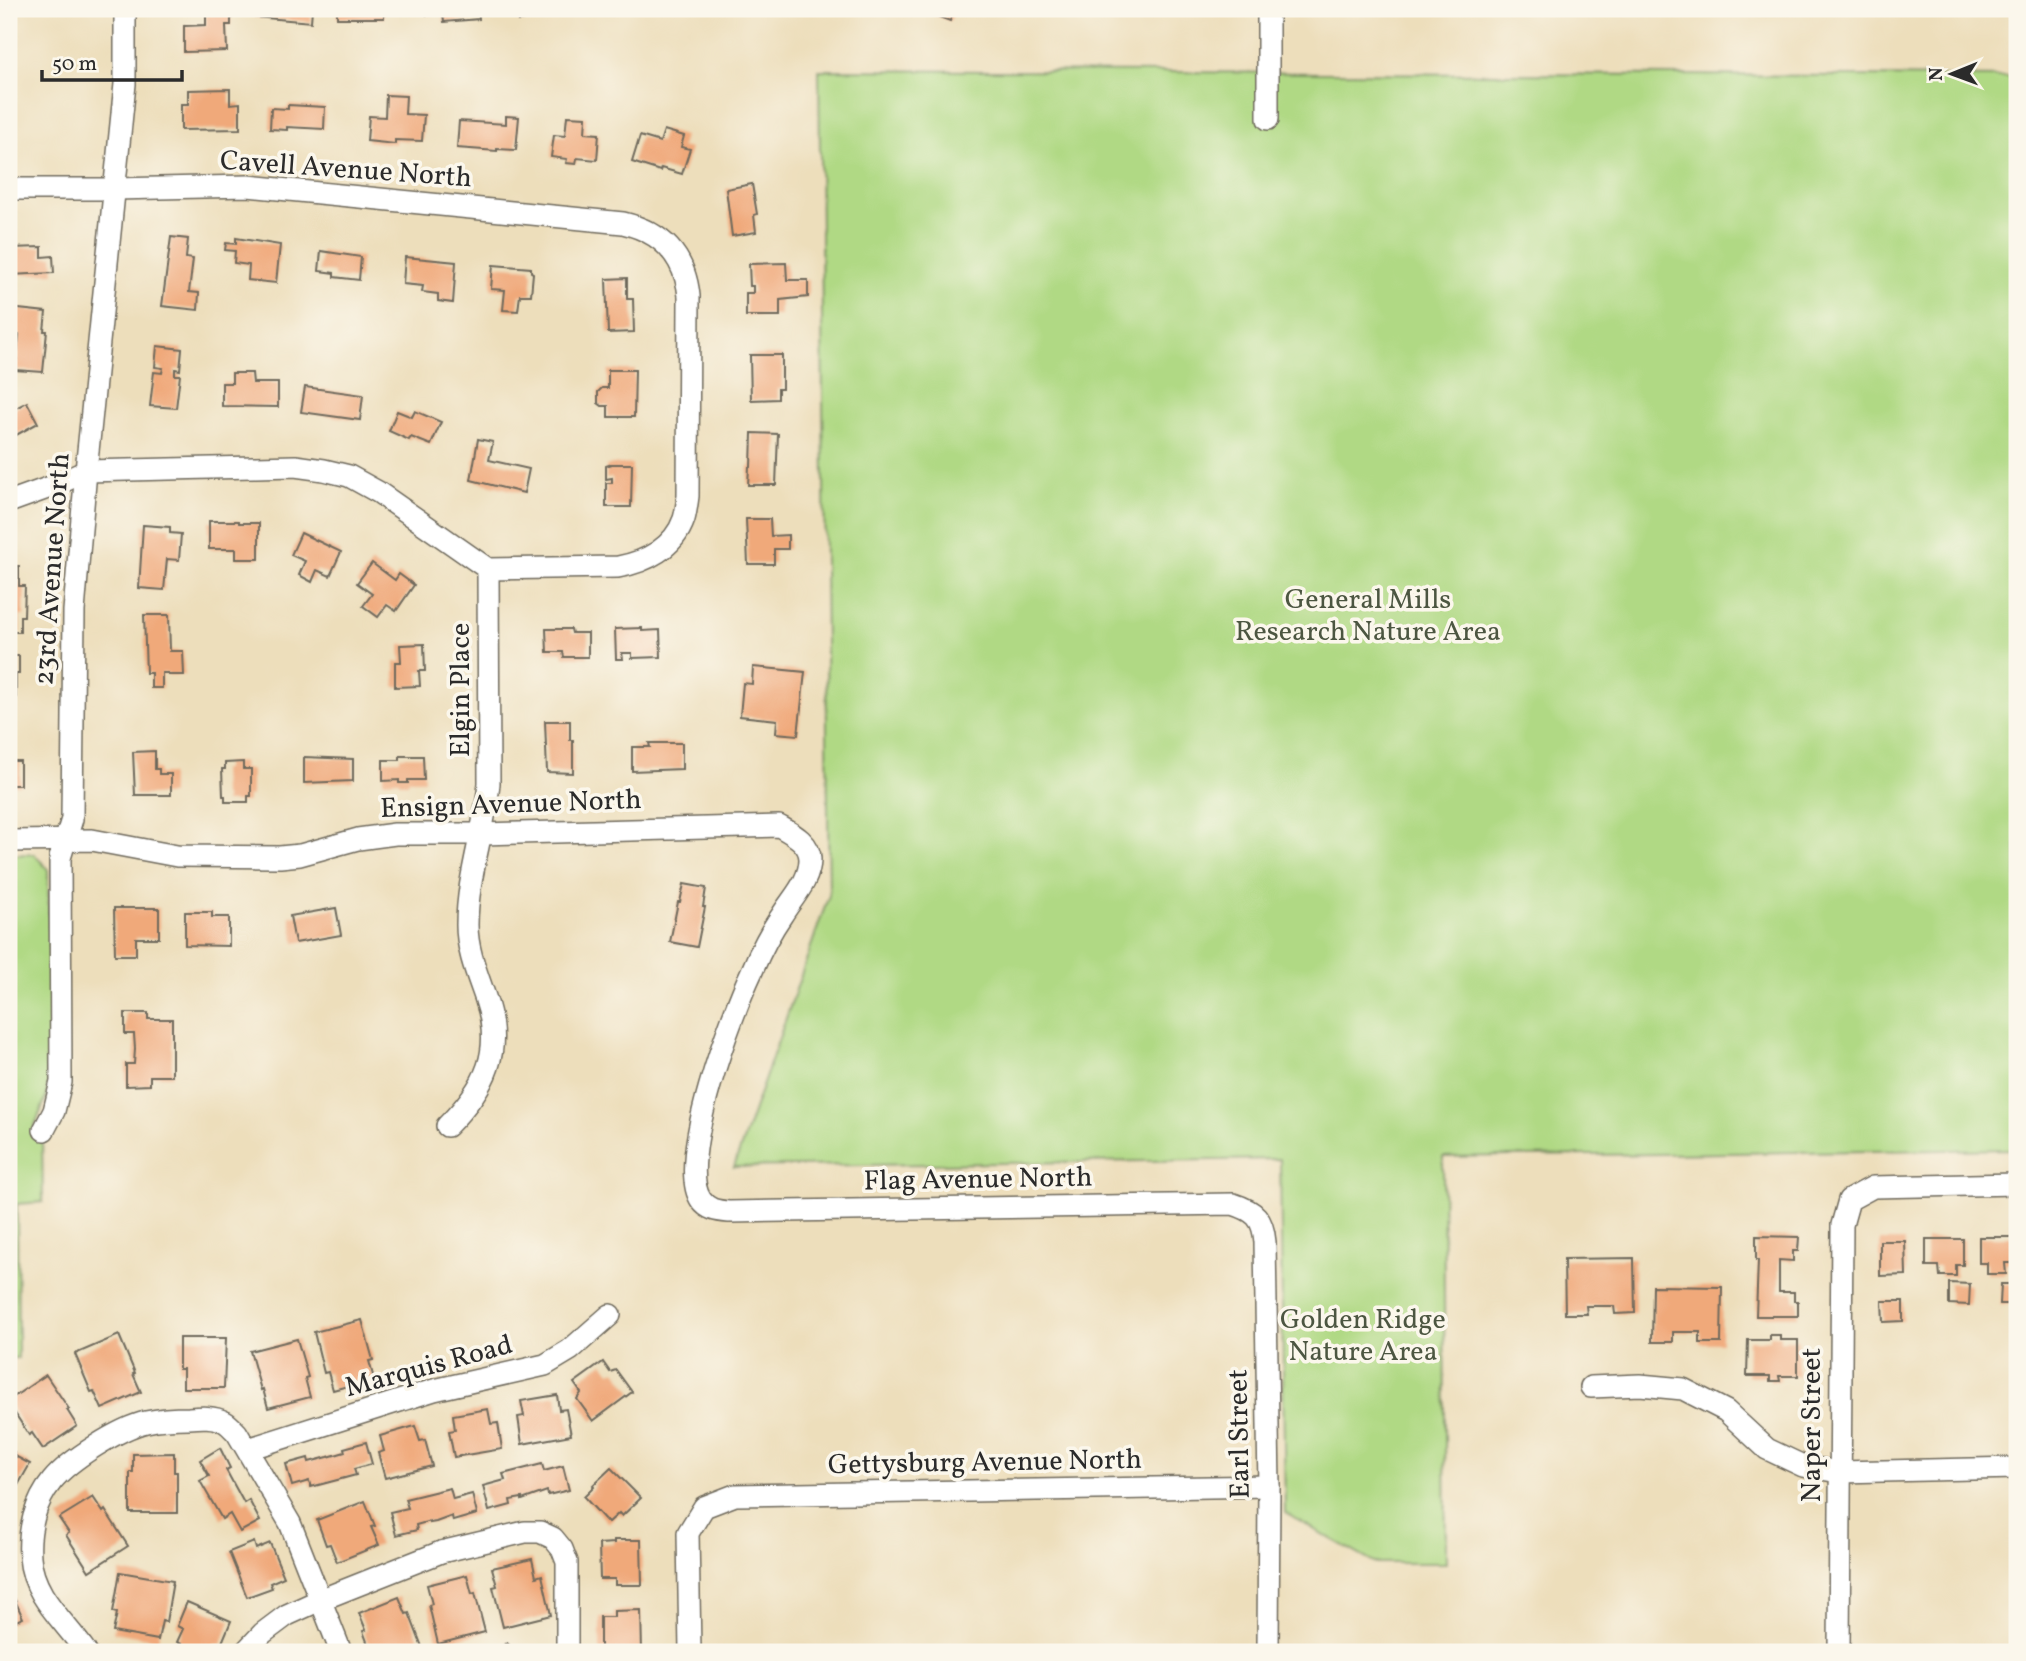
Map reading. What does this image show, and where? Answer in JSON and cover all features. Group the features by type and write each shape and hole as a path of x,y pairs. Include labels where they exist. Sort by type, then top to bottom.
{"street":[{"name":"23rd Avenue North","path":"44,1130 54,1111 61,1082 60,858 72,819 74,611 125,84 125,9"},
{"path":"1268,9 1268,119"},
{"name":"Cavell Avenue North","path":"9,189 248,186 623,223 641,227 657,236 680,262 687,279 689,296 688,496 684,520 665,547 637,563 618,567 488,569"},
{"path":"9,502 86,471 295,466 324,470 349,477 377,492 488,569"},
{"name":"Elgin Place","path":"447,1126 470,1102 484,1080 491,1060 494,1038 492,1018 472,963 467,926 487,811 489,783 488,569"},
{"name":"Ensign Avenue North","path":"9,841 92,840 177,856 280,857 300,855 358,839 395,834 779,827 795,834 806,846 810,858 804,882 781,916 752,970 729,1026 709,1086 696,1149 694,1177 700,1199"},
{"name":"Naper Street","path":"1839,1652 1842,1225 1849,1200 1873,1187 2017,1184"},
{"name":"Flag Avenue North","path":"700,1199 712,1210 729,1212 1233,1204 1258,1217"},
{"name":"Earl Street","path":"1258,1217 1264,1229 1265,1242 1269,1486 1268,1652"},
{"name":"Marquis Road","path":"248,1449 434,1390 545,1365 570,1350 610,1315"},
{"path":"1591,1387 1640,1385 1683,1389 1726,1411 1767,1449 1802,1466 1839,1472 2017,1468"},
{"path":"86,1652 43,1597 35,1578 30,1558 30,1532 37,1504 52,1480 82,1455 121,1431 145,1422 209,1417 226,1423 237,1433 290,1523 341,1652"},
{"name":"Gettysburg Avenue North","path":"690,1652 688,1533 704,1507 736,1495 1269,1486"},
{"path":"245,1652 263,1633 287,1615 320,1600 441,1552 525,1531 540,1532 553,1538 562,1549 567,1562 567,1652"}],"green space":[{"name":"General Mills Research Nature Area","path":"819,70 2017,77 2017,1149 1443,1157 1446,1563 1374,1563 1285,1513 1280,1159 734,1167 829,895"},
{"path":"34,854 48,869 51,1057 46,1098 33,1130 42,1134 43,1202 17,1204 18,1358 9,1358 9,855"}],"building":[{"path":"206,9 231,9 231,25 226,25 227,51 184,52 184,26 206,25"},
{"path":"255,9 312,9 311,22 255,17"},
{"path":"337,9 384,9 384,18 337,18"},
{"path":"426,9 478,9 479,19 444,22 443,14 427,15"},
{"path":"517,9 575,9 576,14 518,21"},
{"path":"918,9 955,9 950,21"},
{"path":"230,89 230,104 240,103 240,129 181,130 181,104 188,104 188,90"},
{"path":"386,95 406,96 405,114 424,115 422,141 395,140 395,144 367,141 369,116 385,117"},
{"path":"288,105 325,107 324,129 270,129 271,108 288,109"},
{"path":"506,116 519,117 516,150 457,148 459,121 506,124"},
{"path":"567,116 586,117 585,133 599,134 597,160 577,158 576,164 566,163 567,159 551,157 554,135 565,136"},
{"path":"664,130 684,136 681,147 690,149 682,174 661,168 660,171 632,162 640,136 660,142"},
{"path":"752,184 757,214 754,215 756,232 732,236 726,189"},
{"path":"171,237 188,239 186,258 193,259 189,292 199,293 198,310 162,306"},
{"path":"236,238 280,245 276,283 248,280 249,265 234,263 235,251 225,250 226,243 236,244"},
{"path":"42,247 42,257 53,256 54,273 9,275 9,248"},
{"path":"321,251 361,257 359,280 334,277 334,273 319,271"},
{"path":"405,257 456,262 453,303 438,301 438,294 422,292 423,286 403,284"},
{"path":"786,263 787,280 808,280 808,297 780,300 780,316 746,316 746,293 753,293 749,264"},
{"path":"493,265 531,268 531,295 520,295 518,311 503,310 505,290 491,289"},
{"path":"627,278 627,299 633,299 634,332 608,333 606,279"},
{"path":"9,308 46,312 43,372 15,370 19,335 11,334"},
{"path":"157,346 182,349 180,370 175,369 175,375 180,375 176,408 150,406 154,372 162,373 163,368 155,367"},
{"path":"750,355 782,355 782,389 778,389 778,399 751,400"},
{"path":"608,370 635,370 634,417 608,417 608,406 598,403 598,392 602,388 608,388"},
{"path":"232,373 252,373 253,383 278,383 278,407 222,406 222,383 232,383"},
{"path":"305,387 363,395 360,420 301,412"},
{"path":"9,400 14,409 27,402 38,423 9,439"},
{"path":"397,411 412,417 415,411 441,422 431,445 411,437 409,440 389,431"},
{"path":"752,433 778,434 776,485 748,485"},
{"path":"478,439 493,442 489,460 529,469 524,493 471,480"},
{"path":"632,464 631,507 606,507 606,483 612,483 612,478 606,479 606,466"},
{"path":"746,519 770,519 771,536 788,535 788,549 774,549 774,564 748,564"},
{"path":"209,521 259,523 259,559 236,559 236,549 209,549"},
{"path":"143,525 170,527 170,533 181,534 179,560 167,559 164,590 139,588"},
{"path":"301,533 341,552 330,576 317,570 312,582 299,575 305,561 291,555"},
{"path":"372,563 395,580 399,574 414,585 396,611 387,605 378,617 363,606 372,594 357,583"},
{"path":"9,566 19,566 19,586 25,586 24,616 20,616 20,632 9,632"},
{"path":"144,615 169,615 170,651 183,651 184,675 162,673 162,688 151,688 151,673 146,673"},
{"path":"642,628 642,631 660,630 661,657 632,658 632,653 622,653 623,659 616,659 615,629"},
{"path":"546,629 571,629 572,633 588,633 588,657 564,657 563,652 547,652"},
{"path":"424,644 425,671 419,671 420,686 395,687 395,662 401,662 400,645"},
{"path":"9,656 19,656 16,702 9,702"},
{"path":"753,667 805,672 798,735 776,733 777,720 740,716 743,683 752,684"},
{"path":"545,721 570,721 573,773 547,772"},
{"path":"649,743 682,743 682,769 632,771 632,747 650,747"},
{"path":"155,751 155,769 159,769 159,774 171,774 171,795 135,795 133,752"},
{"path":"400,756 423,756 424,780 408,780 408,783 399,783 399,780 383,781 383,760 400,760"},
{"path":"304,757 353,759 353,781 304,783"},
{"path":"9,761 20,761 20,785 9,785"},
{"path":"243,762 243,769 251,769 251,796 248,796 248,802 225,802 222,769 225,769 225,763"},
{"path":"684,884 706,888 697,947 670,942"},
{"path":"114,908 159,908 159,938 136,938 136,955 115,955"},
{"path":"336,908 341,935 295,943 290,916"},
{"path":"185,912 212,912 212,917 229,917 229,946 185,945"},
{"path":"125,1013 148,1013 148,1019 172,1019 172,1076 150,1076 150,1085 126,1086 126,1064 134,1064 135,1049 134,1034 125,1034"},
{"path":"1756,1236 1799,1237 1798,1251 1793,1251 1793,1261 1779,1260 1779,1292 1794,1292 1794,1301 1798,1301 1798,1316 1756,1316"},
{"path":"1979,1237 2016,1237 2016,1263 2005,1263 2006,1274 1987,1274 1987,1263 1979,1263"},
{"path":"1926,1239 1963,1239 1963,1265 1956,1265 1956,1276 1940,1276 1939,1266 1926,1266"},
{"path":"1880,1241 1905,1241 1906,1275 1880,1276"},
{"path":"1634,1258 1635,1313 1615,1314 1614,1306 1586,1306 1587,1314 1565,1314 1564,1259"},
{"path":"1949,1283 1970,1284 1969,1305 1949,1304"},
{"path":"2001,1284 2017,1284 2017,1304 2000,1304"},
{"path":"1653,1286 1722,1287 1721,1343 1700,1343 1700,1332 1673,1332 1673,1342 1652,1342"},
{"path":"1882,1301 1903,1301 1903,1321 1883,1322"},
{"path":"362,1320 373,1360 369,1361 374,1379 333,1390 328,1372 324,1373 314,1332"},
{"path":"119,1335 141,1392 102,1409 94,1391 91,1392 75,1354"},
{"path":"1770,1335 1780,1335 1780,1340 1798,1340 1798,1376 1779,1376 1780,1381 1770,1381 1770,1376 1747,1376 1748,1340 1770,1340"},
{"path":"179,1338 226,1338 224,1388 183,1388 183,1369 179,1369"},
{"path":"297,1339 308,1377 305,1378 310,1397 268,1408 250,1351"},
{"path":"603,1362 610,1372 616,1370 632,1392 593,1421 577,1399 581,1393 574,1383"},
{"path":"46,1375 77,1426 43,1449 32,1433 29,1435 9,1400"},
{"path":"557,1395 559,1410 566,1409 571,1435 522,1444 518,1417 524,1416 521,1401"},
{"path":"488,1409 491,1424 498,1423 502,1449 454,1457 449,1431 455,1430 453,1415"},
{"path":"415,1426 420,1441 425,1440 432,1466 385,1478 378,1453 384,1451 380,1436"},
{"path":"366,1442 372,1464 354,1469 356,1475 311,1487 309,1481 292,1486 286,1464 308,1458 309,1462 328,1457 345,1452 344,1448"},
{"path":"220,1448 230,1468 226,1470 244,1503 249,1500 260,1521 240,1532 230,1514 222,1519 200,1481 209,1476 200,1460"},
{"path":"9,1449 14,1452 13,1455 30,1464 9,1501"},
{"path":"174,1453 177,1513 130,1513 133,1454"},
{"path":"542,1464 544,1471 563,1466 569,1490 548,1495 547,1491 522,1500 510,1500 511,1505 489,1511 483,1486 505,1480 503,1474"},
{"path":"611,1468 641,1498 622,1516 619,1513 608,1523 584,1497"},
{"path":"450,1488 453,1499 472,1494 477,1514 453,1521 452,1516 436,1522 430,1521 416,1525 417,1530 396,1535 390,1512 408,1508 405,1499"},
{"path":"93,1497 103,1512 105,1510 128,1546 89,1571 66,1535 69,1533 59,1518"},
{"path":"365,1501 375,1526 371,1527 379,1545 337,1562 330,1544 326,1545 317,1520"},
{"path":"614,1540 641,1540 642,1585 615,1585 615,1579 600,1579 599,1544 614,1543"},
{"path":"254,1542 256,1549 270,1543 284,1577 270,1583 272,1588 247,1597 229,1552"},
{"path":"532,1559 536,1577 542,1575 551,1615 503,1627 493,1587 497,1586 492,1568"},
{"path":"120,1572 173,1581 166,1622 162,1621 158,1640 113,1632 117,1613 113,1612"},
{"path":"467,1575 472,1594 475,1593 485,1632 438,1644 427,1585"},
{"path":"9,1587 23,1618 9,1624"},
{"path":"399,1597 406,1614 409,1613 424,1652 371,1652 359,1613"},
{"path":"187,1602 231,1621 221,1645 216,1643 212,1652 200,1652 177,1642 183,1629 177,1626"},
{"path":"641,1610 642,1652 600,1652 600,1617 614,1617 614,1611"},
{"path":"507,1643 516,1652 497,1652"},
{"path":"22,1644 51,1651 51,1652 20,1652"}],"park label":[{"name":"Golden Ridge Nature Area","path":"1363,1336"}]}
